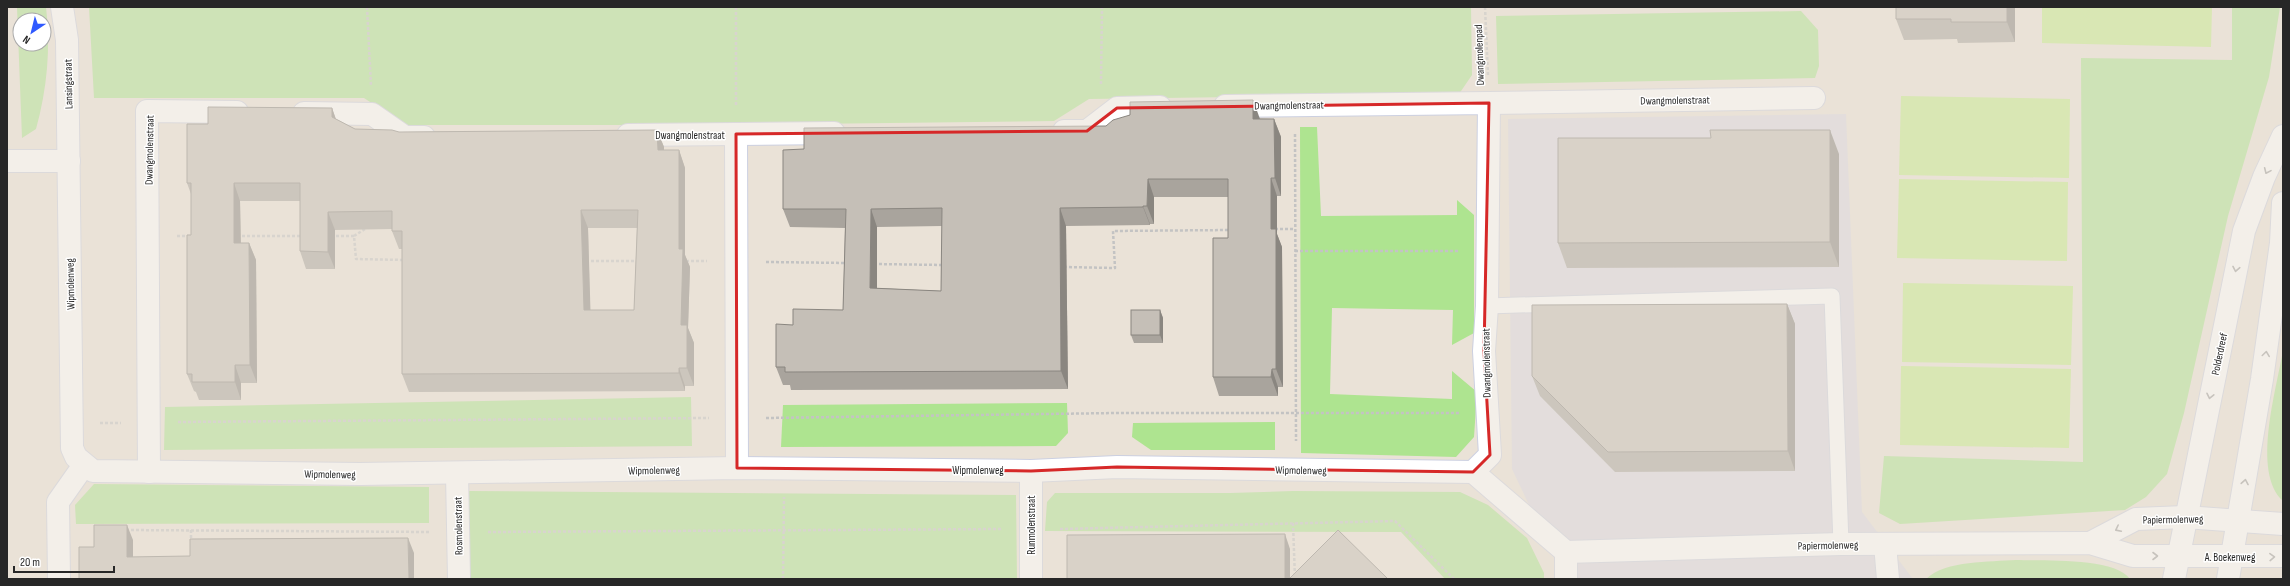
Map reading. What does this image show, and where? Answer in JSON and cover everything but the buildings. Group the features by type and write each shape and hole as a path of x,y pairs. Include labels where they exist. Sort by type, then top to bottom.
{"street":[{"name":"Lansingstraat","path":"62,7 67,40 69,161"},
{"name":"Dwangmolenstraat","path":"1202,107 1814,98"},
{"name":"Dwangmolenstraat","path":"1473,472 1490,455 1484,350 1487,306 1489,103"},
{"path":"1047,131 1087,131 1117,108 1179,107"},
{"name":"Dwangmolenstraat","path":"149,472 151,422 148,111 256,112"},
{"path":"287,113 372,114 405,137 444,137"},
{"name":"Dwangmolenstraat","path":"610,135 856,133"},
{"name":"Dwangmolenstraat","path":"736,134 737,468"},
{"name":"Polderdreef","path":"2174,579 2177,556 2244,231 2264,177 2283,136"},
{"path":"7,161 69,161"},
{"name":"Wipmolenweg","path":"69,161 72,448 84,465 93,471 457,473 737,468 1031,471 1117,467 1473,472"},
{"path":"2228,579 2262,378 2280,243 2283,203"},
{"path":"59,579 58,502 84,465"},
{"name":"Runmolenstraat","path":"1031,471 1031,579"},
{"path":"1473,472 1566,552 1566,579"},
{"name":"Rosmolenstraat","path":"457,473 459,579"},
{"name":"Papiermolenweg","path":"2090,543 2136,519 2185,517 2238,520"},
{"path":"2238,520 2283,524"},
{"name":"Papiermolenweg","path":"1566,552 1841,544 2090,543 2133,556 2177,556"},
{"path":"1885,544 1888,579"},
{"name":"A. Boekenweg","path":"2177,556 2232,558 2283,556"}],"lane":[{"path":"1487,306 1832,296 1841,544"}],"path":[{"path":"367,7 372,114"},
{"path":"736,7 736,134"},
{"path":"1101,120 1102,7"},
{"name":"Dwangmolenpad","path":"1485,7 1489,103"},
{"path":"1294,105 1296,470"},
{"path":"354,236 365,229"},
{"path":"1295,251 1488,252"},
{"path":"72,423 1296,412 1487,413"},
{"path":"783,579 784,469"},
{"path":"121,530 459,533 783,531 1031,529 1395,521 1454,579"},
{"path":"1293,523 1295,579"},
{"path":"191,530 191,544"}],"highlighted area":[{"path":"1489,103 1484,351 1490,455 1473,472 1117,467 1031,471 737,468 736,134 1087,131 1117,108"}],"shaded area":[{"path":"1846,114 1862,512 1913,579 1558,579 1557,564 1512,469 1508,119"}],"green space":[{"path":"17,7 46,7 46,12 17,12"},
{"path":"89,7 1471,7 1472,75 1459,94 1089,99 1054,121 711,125 405,125 364,98 94,98"},
{"path":"2042,7 2212,7 2211,47 2042,43"},
{"path":"2232,7 2280,7 2269,77 2228,216 2184,413 2167,474 2146,497 2125,510 1900,524 1879,513 1884,456 2083,462 2081,58 2232,60"},
{"path":"1801,11 1818,30 1819,66 1815,78 1498,84 1496,16"},
{"path":"19,52 48,52 43,99 36,129 22,138"},
{"path":"1901,96 2070,99 2069,178 1899,175"},
{"path":"1300,127 1317,127 1321,216 1457,215 1457,200 1474,215 1474,333 1452,345 1453,310 1332,308 1330,394 1452,399 1452,371 1477,392 1474,437 1456,457 1301,453"},
{"path":"1899,179 2068,182 2067,261 1897,258"},
{"path":"1903,283 2073,286 2071,365 1902,362"},
{"path":"2283,350 2283,501 2274,488 2269,471 2267,450 2272,407"},
{"path":"1901,366 2071,369 2069,448 1900,445"},
{"path":"691,397 692,446 164,450 165,407"},
{"path":"1067,403 1068,433 1056,446 781,447 783,405"},
{"path":"1275,422 1275,450 1151,450 1132,437 1133,423"},
{"path":"94,484 429,487 429,523 76,524 75,505"},
{"path":"469,491 1016,495 1017,579 469,579"},
{"path":"1293,491 1460,492 1488,505 1527,538 1544,573 1544,579 1445,579 1401,532 1045,531 1047,502 1055,493 1230,493"},
{"path":"2016,560 2059,561 2094,564 2109,567 2122,572 2130,579 1926,579 1945,568 1956,565"}]}
